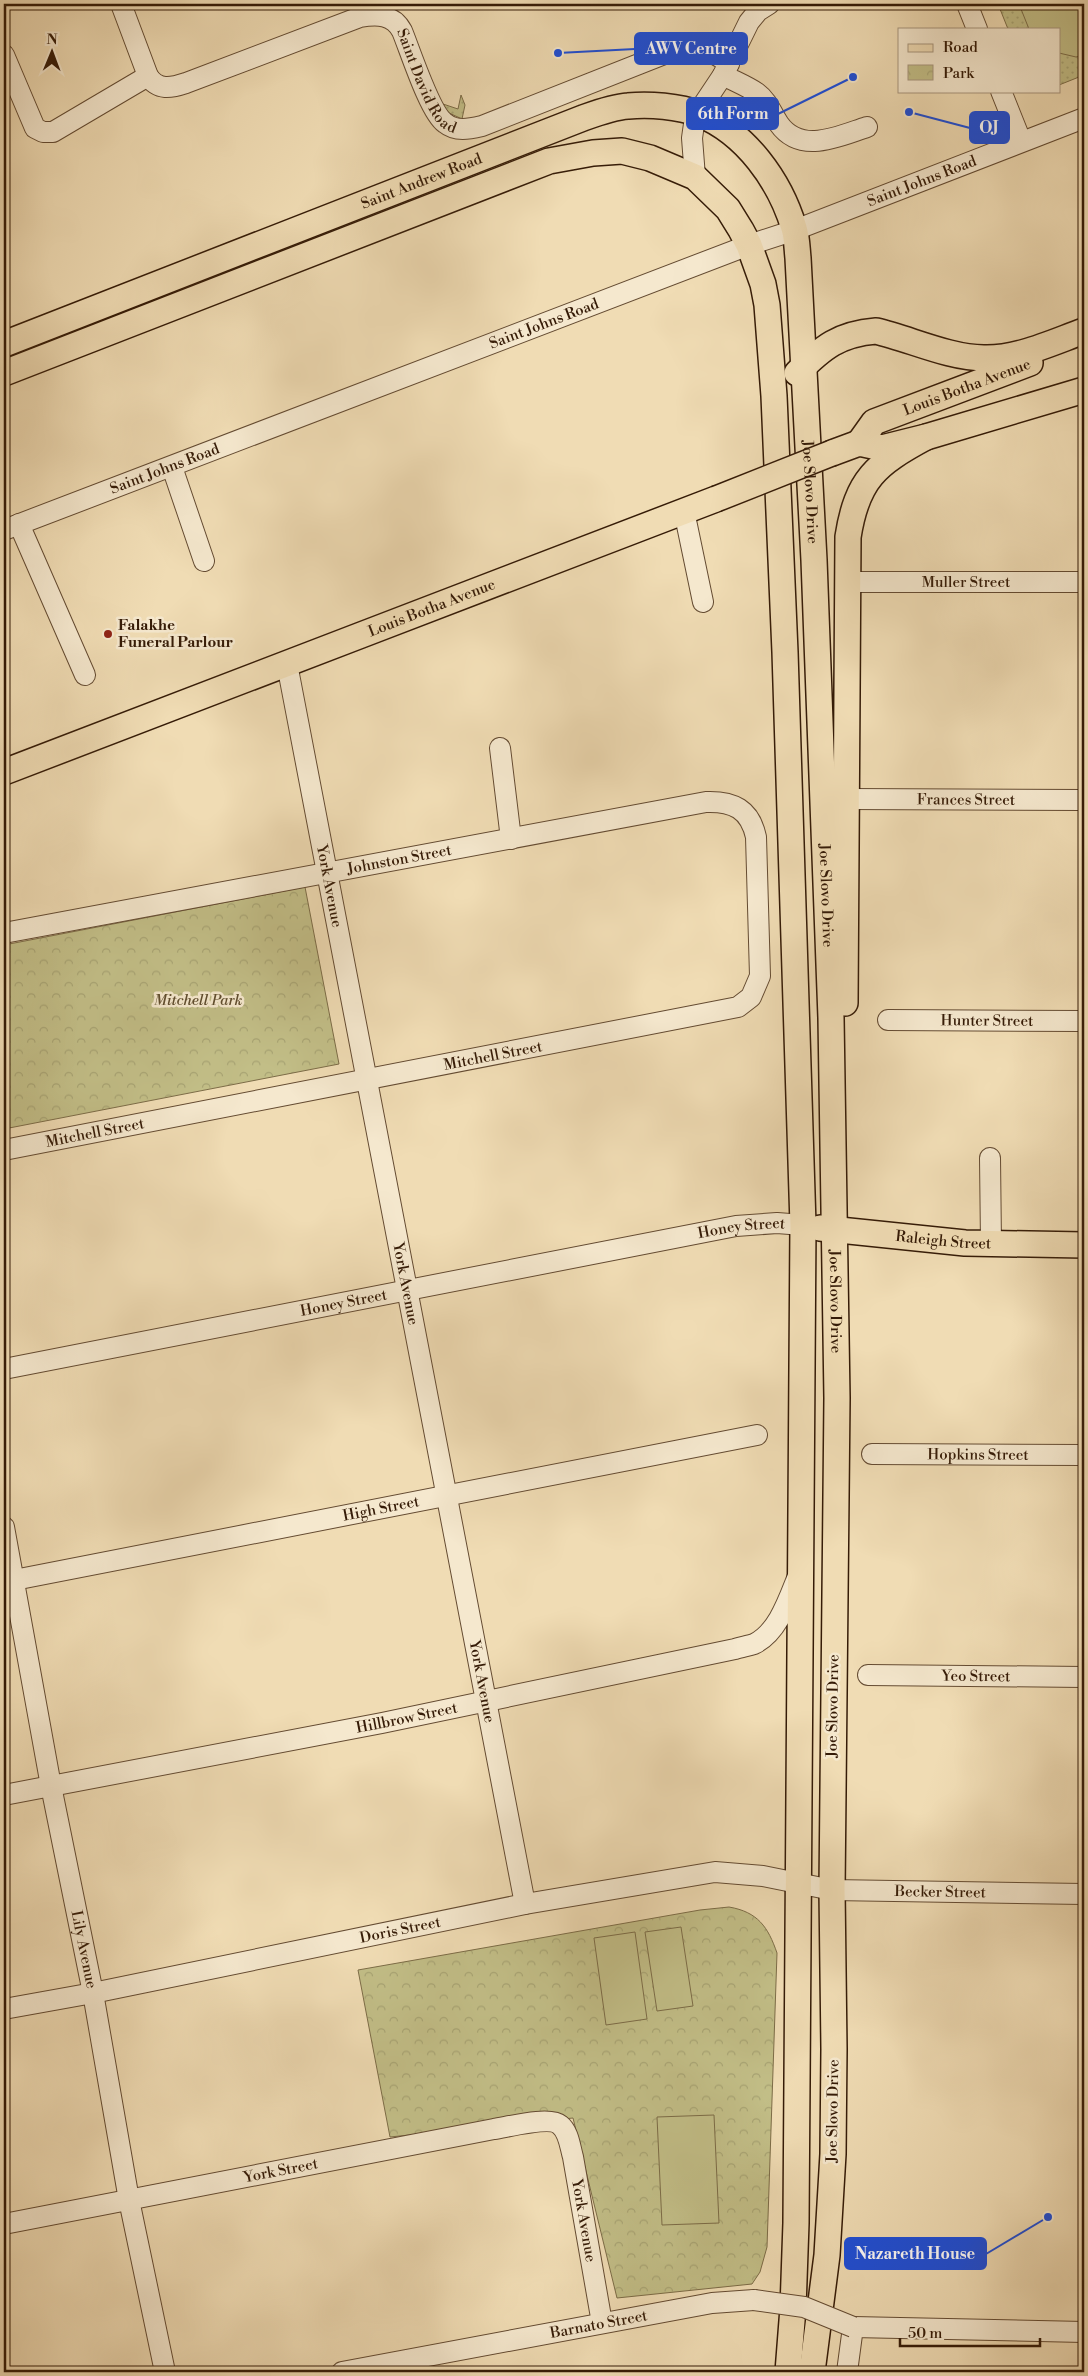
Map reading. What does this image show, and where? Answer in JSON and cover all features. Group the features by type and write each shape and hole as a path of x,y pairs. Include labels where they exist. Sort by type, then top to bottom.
{"main road":[{"name":"Saint Andrew Road","path":"4,344 591,116 626,106 656,107 697,114 737,137 751,152 781,195 795,230"},
{"name":"Saint Andrew Road","path":"4,373 549,161 593,152 622,152 650,158 695,177 728,209 749,245"},
{"name":"Joe Slovo Drive","path":"795,230 814,560 831,1018 836,1230 837,1398 832,1890 834,2049 832,2164 827,2255 812,2372"},
{"name":"Joe Slovo Drive","path":"749,245 763,284 767,305 774,396 785,652 803,1225 795,2253 788,2372"},
{"path":"774,396 831,342 846,335 876,331 967,357 984,358 1016,354 1084,331"},
{"name":"Louis Botha Avenue","path":"859,443 874,422 1084,343"},
{"name":"Louis Botha Avenue","path":"4,772 859,443 882,448 926,437 1084,390"},
{"path":"831,1018 841,1014 846,995 848,537 853,509 859,493 885,462 926,437"},
{"name":"Raleigh Street","path":"803,1225 965,1244 1084,1245"}],"street":[{"path":"4,55 35,128 43,132 53,132 148,76 122,4"},
{"path":"695,177 692,138 697,114 726,69 749,22 758,11 768,4"},
{"path":"967,4 977,28"},
{"name":"Saint David Road","path":"148,76 153,84 162,88 174,87 360,17 380,15 398,24 435,112 441,120 452,128 470,129 672,51 693,48 710,50 726,69 765,100 788,134 800,140 819,142 867,127"},
{"path":"1001,92 1021,141"},
{"name":"Saint Johns Road","path":"11,527 749,245 795,230 1084,118"},
{"path":"172,467 204,561"},
{"path":"684,511 702,602"},
{"path":"11,527 85,675"},
{"name":"Muller Street","path":"847,582 1084,582"},
{"name":"York Avenue","path":"287,664 485,1701 526,1904"},
{"path":"500,748 511,839"},
{"name":"Frances Street","path":"848,799 1084,800"},
{"name":"Johnston Street","path":"4,933 706,802"},
{"name":"Mitchell Street","path":"4,1150 367,1081 729,1009 744,1004 757,987 761,967 756,837 749,817 741,810 720,802 706,802"},
{"name":"Hunter Street","path":"888,1020 1084,1020"},
{"path":"990,1158 991,1244"},
{"name":"Honey Street","path":"4,1369 736,1226 776,1223 803,1225"},
{"name":"High Street","path":"9,1581 757,1435"},
{"name":"Hopkins Street","path":"872,1454 1084,1455"},
{"name":"Lily Avenue","path":"4,1526 9,1581 93,1993 130,2200 165,2372"},
{"name":"Hillbrow Street","path":"4,1795 485,1701 754,1643 764,1637 785,1608 799,1574"},
{"name":"Yeo Street","path":"868,1675 1084,1677"},
{"name":"Doris Street","path":"4,2009 93,1993 526,1904 715,1872 741,1873 797,1883"},
{"name":"Becker Street","path":"797,1883 832,1890 1084,1894"},
{"name":"York Street","path":"4,2224 494,2129 548,2121 558,2123"},
{"name":"York Avenue","path":"558,2123 565,2131 573,2157 602,2322"},
{"name":"Barnato Street","path":"342,2372 602,2322 712,2304 754,2300 804,2307 854,2327"},
{"path":"847,2372 854,2327 1084,2332"}],"green space":[{"path":"998,4 1084,4 1084,75 1060,85 1060,28 1008,28"},
{"path":"1019,4 1084,4 1084,55 1076,57 1060,53 1060,28 1029,28"},
{"path":"461,95 465,105 462,119 447,112 443,104 458,109"},
{"name":"Mitchell Park","path":"305,887 339,1064 4,1129 4,945"},
{"path":"729,1907 739,1909 755,1917 766,1928 777,1953 767,2247 760,2272 752,2284 617,2298 573,2118 390,2137 358,1970 700,1910"},
{"path":"681,1927 693,2006 657,2011 645,1932"},
{"path":"635,1932 647,2019 606,2025 594,1938"},
{"path":"714,2115 719,2223 662,2225 657,2117"}],"place":[{"name":"AWV Centre","path":"558,53"},
{"name":"6th Form","path":"853,77"},
{"name":"OJ","path":"909,112"},
{"name":"Falakhe Funeral Parlour","path":"108,634"},
{"name":"Nazareth House","path":"1048,2217"}]}
